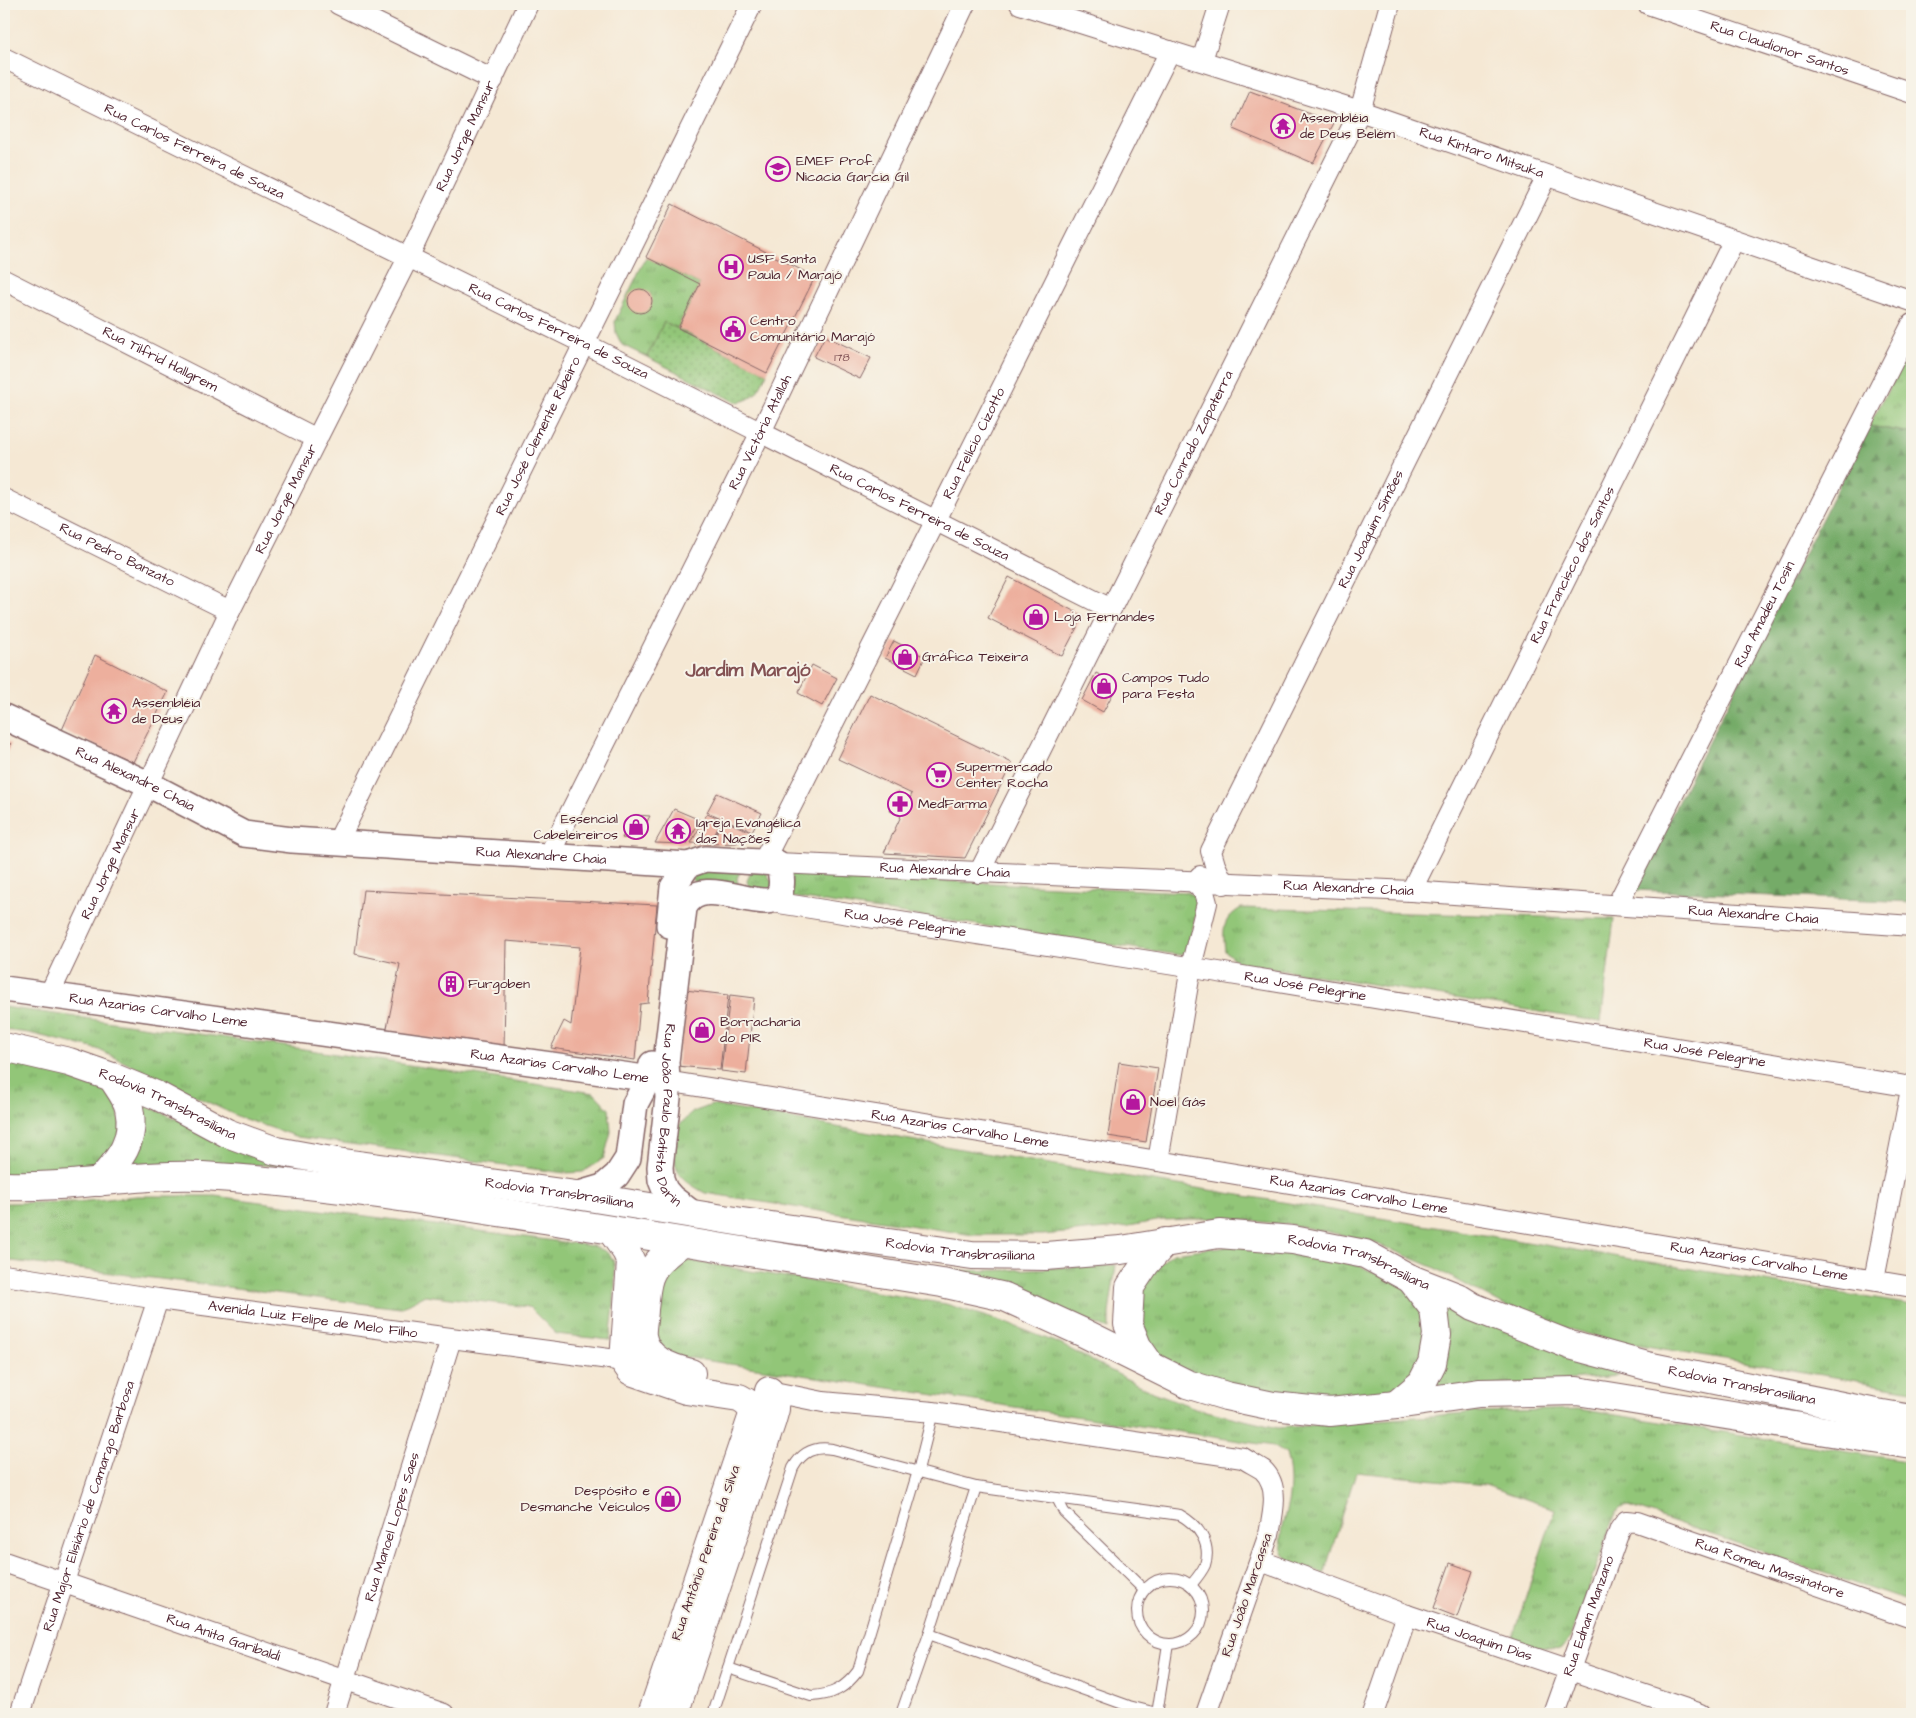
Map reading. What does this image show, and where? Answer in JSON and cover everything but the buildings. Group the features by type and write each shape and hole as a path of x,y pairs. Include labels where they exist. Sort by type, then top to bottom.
{"main road":[{"name":"Rodovia Transbrasiliana","path":"4,1047 69,1062 112,1077 158,1096 227,1133 276,1151 337,1162 576,1194 693,1214 972,1255 1046,1256 1121,1250 1219,1234 1293,1240 1364,1254 1411,1279 1570,1345 1654,1368 1872,1412 1912,1418"},
{"path":"100,1182 120,1159 130,1138 129,1108 112,1077"},
{"name":"Rodovia Transbrasiliana","path":"4,1186 48,1186 137,1177 173,1176 201,1176 264,1181 428,1200 942,1283 1005,1297 1084,1332 1187,1384 1226,1396 1273,1406 1330,1412 1396,1405 1479,1392 1577,1391 1912,1445"},
{"path":"611,1230 626,1251 631,1262 624,1361 631,1371 686,1390 754,1400"},
{"path":"682,1242 659,1262 651,1272 647,1284 642,1335 647,1347 657,1361 670,1368 754,1400"},
{"path":"1152,1366 1137,1346 1128,1324 1130,1287 1146,1263 1165,1242"},
{"path":"1396,1405 1422,1383 1432,1363 1437,1335 1434,1309 1411,1279"},
{"name":"Rua Antônio Pereira da Silva","path":"652,1714 754,1400 775,1410 674,1714"}],"street":[{"path":"338,4 493,80"},
{"name":"Rua Jorge Mansur","path":"49,995 230,611 409,256 528,4"},
{"name":"Rua José Clemente Ribeiro","path":"337,843 752,4"},
{"name":"Rua Victória Atallah","path":"548,857 761,432 965,4"},
{"name":"Rua Kintaro Mitsuka","path":"1020,4 1047,8 1360,111 1912,301"},
{"path":"1202,60 1220,4"},
{"name":"Rua Conrado Zapaterra","path":"979,873 1360,111 1390,4"},
{"name":"Rua Claudionor Santos","path":"1648,4 1912,93"},
{"name":"Rua Felício Cizotto","path":"764,863 1170,50"},
{"name":"Rua Carlos Ferreira de Souza","path":"4,58 584,343 1111,609"},
{"name":"Rua Joaquim Simões","path":"1195,883 1207,865 1211,851 1547,176"},
{"name":"Rua Francisco dos Santos","path":"1411,891 1734,240"},
{"name":"Rua Tilfrid Hallgrem","path":"4,280 317,439"},
{"name":"Rua Amadeu Tosin","path":"1617,905 1912,324"},
{"name":"Rua Pedro Banzato","path":"4,499 230,611"},
{"name":"Rua Alexandre Chaia","path":"4,717 148,784 244,834 337,843 688,865 705,859 1195,883 1411,891 1912,926"},
{"path":"1195,968 1224,884 1211,851"},
{"path":"764,863 782,875 782,886 776,896 758,899 745,888 745,875 764,863"},
{"name":"Rua João Paulo Batista Darin","path":"688,865 673,887 654,1058 657,1080 668,1098 660,1167 661,1180 665,1190 672,1198 693,1214"},
{"path":"1163,1162 1207,902 1204,892 1195,883"},
{"name":"Rua João Paulo Batista Darin","path":"576,1194 603,1187 617,1175 628,1158 635,1104 657,1080 666,1062 684,908 688,900 699,893"},
{"name":"Rua José Pelegrine","path":"699,893 735,895 1195,968 1912,1086"},
{"name":"Rua Azarias Carvalho Leme","path":"4,989 657,1080 1912,1287"},
{"path":"1874,1280 1912,1086"},
{"name":"Avenida Luiz Felipe de Melo Filho","path":"4,1275 158,1299 624,1361"},
{"name":"Rua Major Elisiário de Camargo Barbosa","path":"20,1714 158,1299"},
{"name":"Rua Manoel Lopes Saes","path":"334,1714 451,1339"},
{"path":"754,1400 823,1402 933,1412"},
{"name":"Rua João Marcassa","path":"933,1412 1243,1458 1264,1471 1273,1486 1274,1505 1270,1534 1206,1714"},
{"name":"Rua Romeu Massinatore","path":"1626,1521 1637,1522 1912,1618"},
{"name":"Rua Ednan Manzano","path":"1554,1714 1620,1529 1626,1521"},
{"name":"Rua Joaquim Dias","path":"1261,1561 1407,1616 1702,1714"},
{"name":"Rua Anita Garibaldi","path":"4,1562 444,1714"},
{"path":"1373,1714 1407,1616"}],"lane":[{"path":"728,1668 811,1696 825,1695 838,1691 850,1682 858,1671 918,1472 933,1412"},
{"path":"713,1714 793,1468 805,1453 814,1449 823,1448 976,1487 1180,1515 1191,1521 1200,1530 1207,1554 1204,1566 1191,1585"},
{"path":"901,1714 976,1487"},
{"path":"1057,1498 1064,1512 1144,1590"},
{"path":"1162,1578 1177,1578 1191,1585 1198,1594 1203,1614 1195,1632 1187,1639 1178,1643 1158,1642 1150,1637 1138,1621 1138,1605 1144,1590 1162,1578"},
{"path":"929,1634 1129,1706 1157,1714 1168,1644"}],"green space":[{"path":"646,257 700,284 678,328 664,322 647,357 622,345 616,333 615,321"},
{"path":"664,322 767,373 759,389 748,399 736,402 647,357"},
{"path":"1912,345 1912,433 1869,426"},
{"path":"1869,426 1912,433 1912,902 1633,890"},
{"path":"743,866 737,878 739,891 700,888 692,880 693,869"},
{"path":"763,866 776,890 750,890 747,881 751,872"},
{"path":"791,874 1187,892 1195,896 1198,905 1187,953 1180,955 791,897"},
{"path":"1241,908 1614,919 1601,1022 1237,962 1225,951 1224,931 1227,921 1234,912"},
{"path":"4,1007 257,1042 594,1093 609,1109 611,1132 604,1158 583,1172 564,1173 298,1137 239,1117 97,1049 29,1033 4,1030"},
{"path":"4,1057 62,1070 115,1092 122,1136 101,1170 4,1177"},
{"path":"137,1102 289,1166 127,1164"},
{"path":"712,1105 1001,1156 1912,1305 1912,1390 1610,1340 1558,1326 1514,1311 1433,1267 1368,1240 1293,1225 1223,1218 1162,1220 1118,1228 1043,1235 973,1235 705,1193 685,1180 679,1173 676,1167 675,1150 678,1126 693,1112"},
{"path":"137,1196 215,1196 593,1246 604,1250 612,1258 614,1264 614,1298 610,1340 556,1334 529,1307 425,1295 400,1308 4,1260 4,1203 77,1202"},
{"path":"1228,1246 1299,1254 1360,1266 1411,1289 1426,1307 1430,1344 1400,1393 1354,1402 1222,1386 1162,1361 1140,1329 1138,1298 1147,1274 1173,1253"},
{"path":"685,1260 946,1304 1009,1324 1060,1344 1148,1390 1198,1409 1278,1428 1480,1412 1578,1409 1912,1462 1912,1603 1628,1506 1616,1512 1571,1637 1560,1650 1542,1648 1512,1639 1555,1509 1485,1485 1356,1472 1324,1574 1294,1564 1285,1555 1282,1547 1281,1530 1288,1504 1290,1475 1286,1454 1273,1446 670,1355 661,1347 655,1335 659,1288 670,1270"},
{"path":"1116,1265 1109,1313 1109,1329 952,1271 1010,1270"},
{"path":"1441,1301 1619,1376 1427,1391"}],"place":[{"name":"Assembléia de Deus Belém","path":"1283,126"},
{"name":"EMEF Prof. Nicacia Garcia Gil","path":"778,169"},
{"name":"USF Santa Paula / Marajó","path":"731,267"},
{"name":"Centro Comunitário Marajó","path":"733,329"},
{"name":"Loja Fernandes","path":"1036,617"},
{"name":"Gráfica Teixeira","path":"905,657"},
{"name":"Campos Tudo para Festa","path":"1104,686"},
{"name":"Assembléia de Deus","path":"114,711"},
{"name":"Supermercado Center Rocha","path":"939,775"},
{"name":"MedFarma","path":"900,804"},
{"name":"Essencial Cabeleireiros","path":"636,827"},
{"name":"Igreja Evangélica das Nações","path":"678,831"},
{"name":"Furgoben","path":"451,984"},
{"name":"Borracharia do PIR","path":"702,1030"},
{"name":"Noel Gás","path":"1133,1102"},
{"name":"Despósito e Desmanche Veículos","path":"668,1499"}],"district":[{"name":"Jardim Marajó","path":"748,670"}]}
